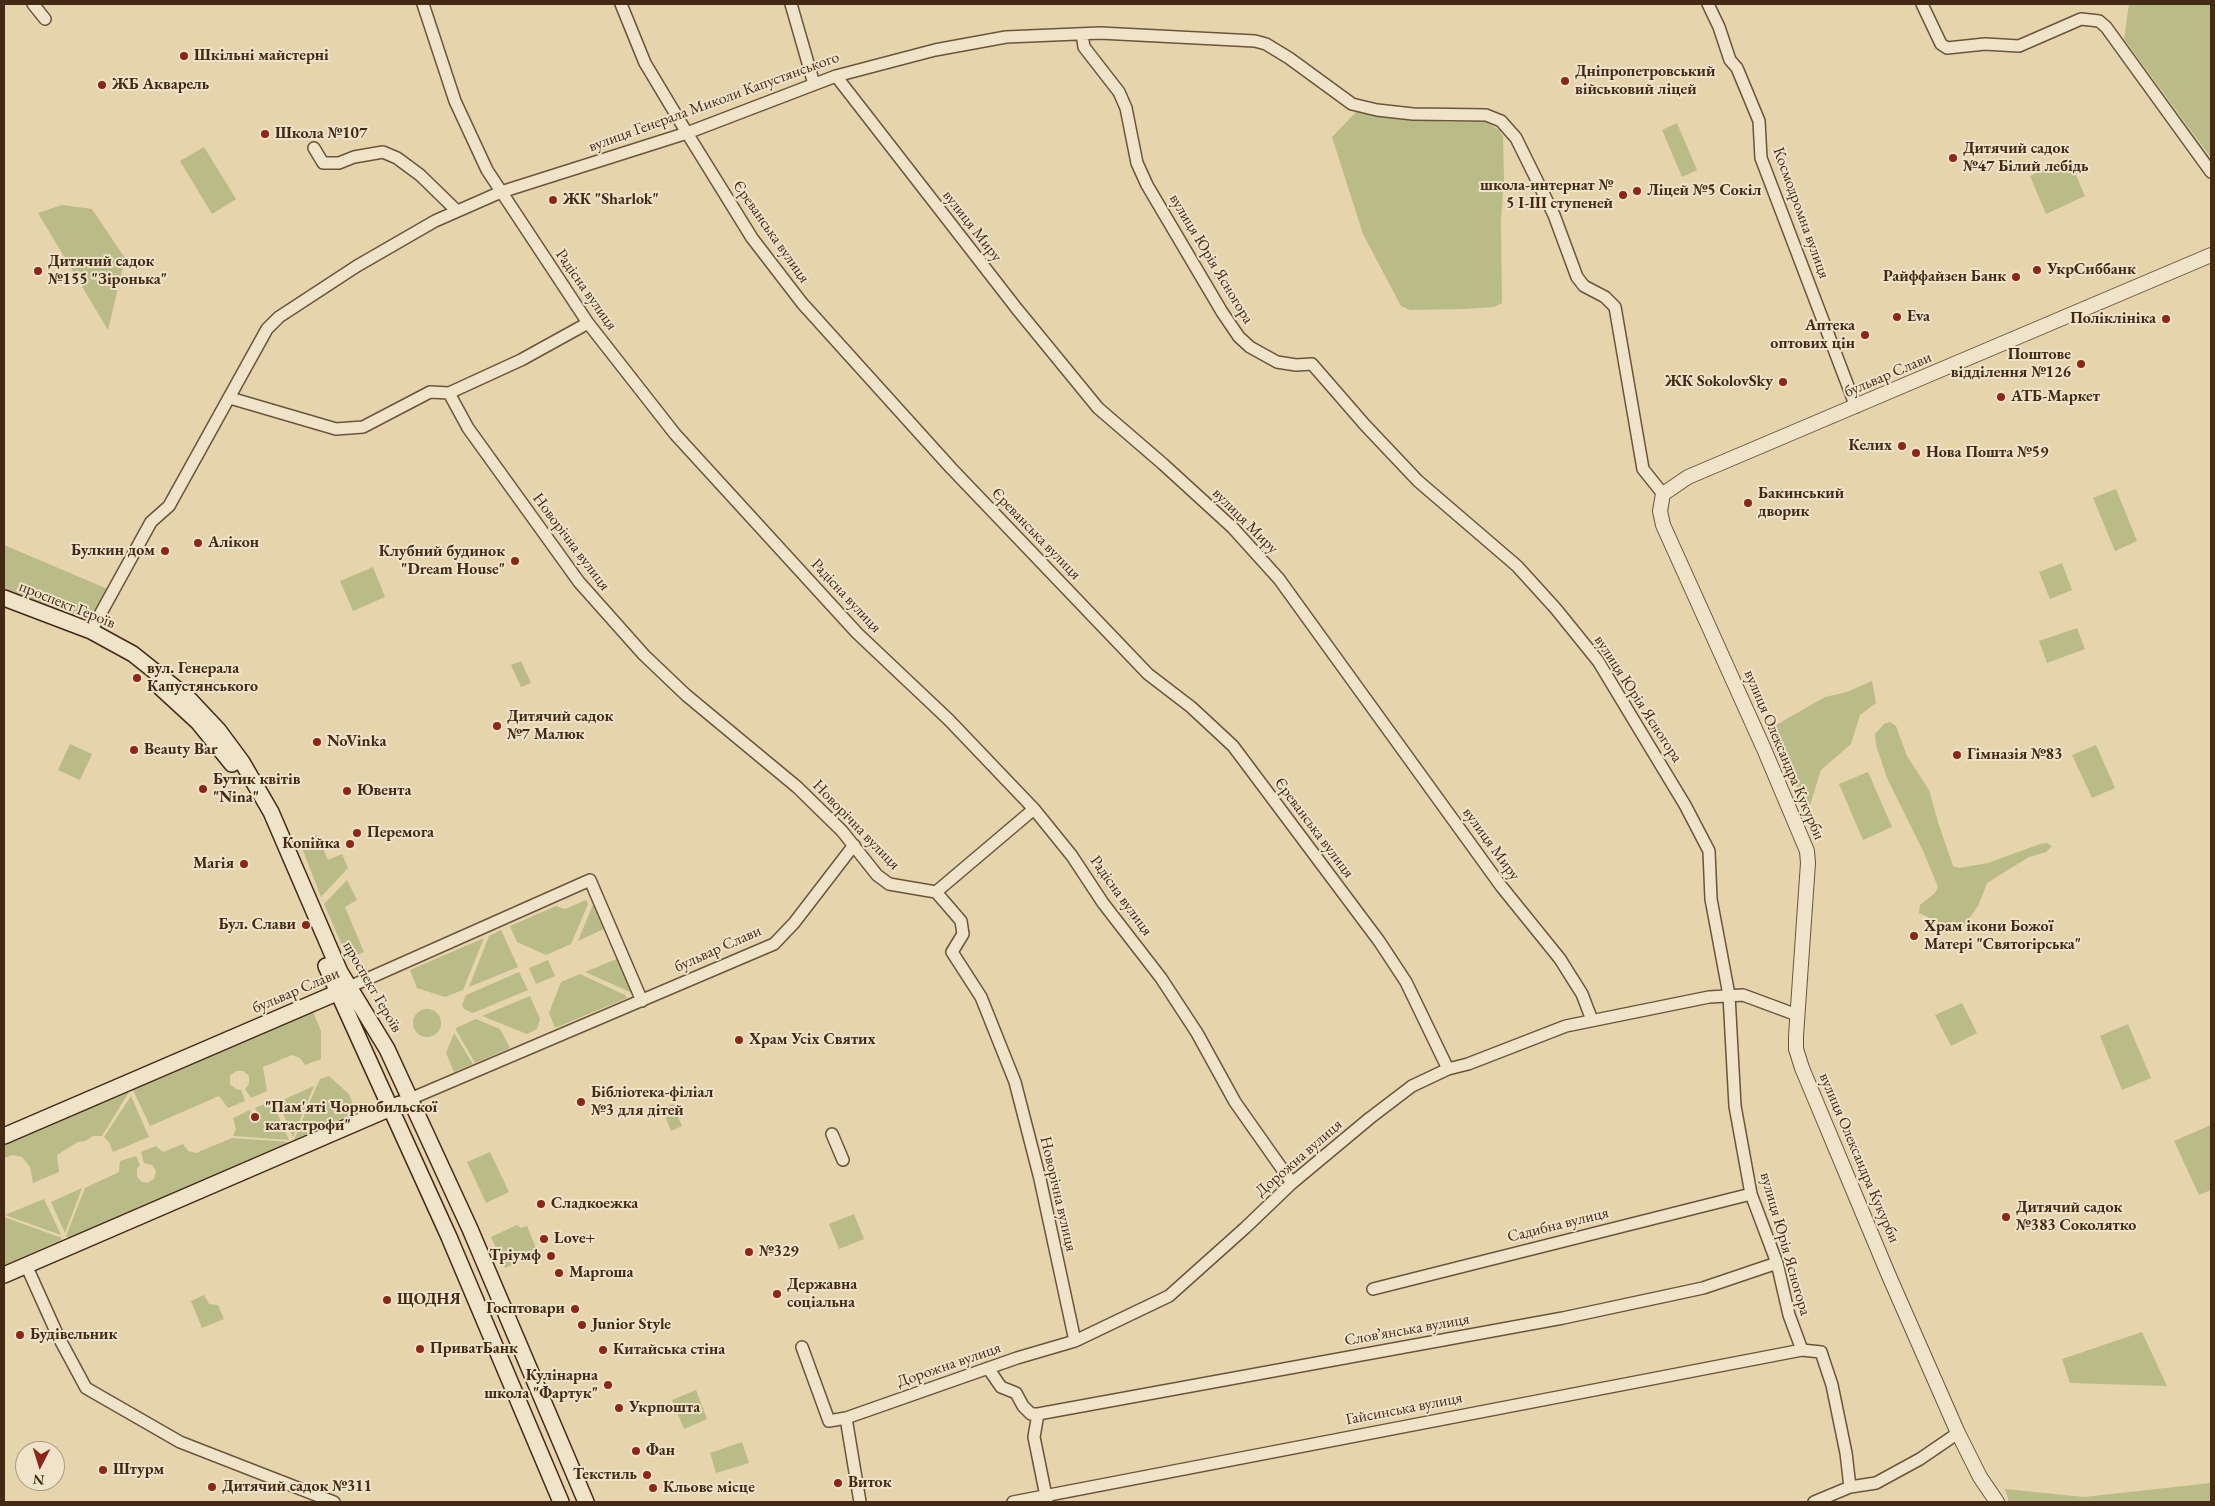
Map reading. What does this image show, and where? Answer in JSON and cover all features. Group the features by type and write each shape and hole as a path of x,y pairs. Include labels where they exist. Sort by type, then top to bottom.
{"main road":[{"name":"проспект Героїв","path":"4,598 92,630 133,654 188,698 234,750 271,812 340,972 344,990 387,1049 470,1229 586,1502"},
{"name":"проспект Героїв","path":"4,608 76,633 109,650 148,678 198,722 242,779 344,990 561,1502"},
{"name":"бульвар Слави","path":"4,1136 344,990"},
{"name":"бульвар Слави","path":"4,1274 410,1100"}],"street":[{"path":"34,4 45,19"},
{"name":"Радісна вулиця","path":"423,4 456,101 487,170 588,322 675,434 857,633 949,720 1034,809 1072,856 1103,903 1161,978 1197,1033 1235,1102 1292,1183"},
{"name":"Єреванська вулиця","path":"621,4 646,63 687,133 752,238 802,303 951,468 1148,674 1191,707 1233,746 1379,941 1406,982 1448,1069"},
{"path":"791,4 814,84"},
{"name":"Космодромна вулиця","path":"1708,4 1720,27 1730,60 1737,68 1759,120 1761,158 1856,407"},
{"path":"1922,4 1941,44 1946,48 1985,44 2018,46 2082,19 2099,21 2112,34 2211,172"},
{"name":"вулиця Генерала Миколи Капустянського","path":"92,630 151,522 169,506 230,398 258,342 279,318 358,266 435,221 501,192 687,133 836,76 935,50 997,39 1082,34 1255,41 1266,44 1289,58 1352,104 1377,110 1414,114 1486,115 1501,121 1516,138 1523,152 1554,216 1577,277 1584,286 1605,297 1615,307 1643,469 1663,494"},
{"name":"вулиця Юрія Ясногора","path":"1082,34 1084,47 1119,92 1126,108 1138,163 1147,185 1222,312 1239,337 1250,347 1277,362 1296,365 1312,364 1365,425 1418,481 1516,566 1556,609 1598,661 1680,796 1709,851 1711,900 1729,995 1735,1106 1751,1194 1777,1263 1789,1315 1802,1350"},
{"name":"вулиця Миру","path":"836,76 1017,309 1098,408 1233,528 1279,579 1501,886 1560,959 1582,994 1592,1020"},
{"path":"314,148 323,163 339,163 354,157 383,152 397,158 420,175 457,211"},
{"name":"бульвар Слави","path":"1663,494 1675,484 1688,477 2211,255"},
{"path":"230,398 336,429 363,427 430,392 450,393 522,360 588,322"},
{"name":"Новорічна вулиця","path":"450,393 468,428 579,582 644,655 686,695 797,787 854,845 877,874 889,884 936,892 963,924 963,934 952,952 981,997 1015,1082 1040,1179 1075,1342"},
{"name":"вулиця Олександра Кукурби","path":"1663,494 1660,511 1663,525 1759,736 1807,851 1808,871 1796,1049 1802,1068 1889,1276 1958,1433 1980,1477 1997,1502"},
{"path":"936,892 1034,809"},
{"name":"бульвар Слави","path":"410,1100 774,944 794,923 854,845"},
{"name":"бульвар Слави","path":"344,990 590,880 642,1001"},
{"name":"Дорожна вулиця","path":"846,1418 988,1368 1075,1342 1169,1296 1292,1183 1412,1086 1448,1069 1468,1064 1566,1026 1729,995 1743,996 1797,1015"},
{"path":"832,1134 843,1160"},
{"name":"Садибна вулиця","path":"1373,1289 1751,1194"},
{"name":"Словʼянська вулиця","path":"1038,1414 1564,1318 1702,1288 1777,1263"},
{"path":"26,1265 58,1336 86,1388 180,1442 334,1502"},
{"path":"802,1347 829,1422 846,1418 860,1502"},
{"path":"1802,1350 1821,1352 1834,1394 1846,1452 1850,1487"},
{"name":"Гайсинська вулиця","path":"1013,1502 1046,1499 1802,1350"},
{"path":"988,1368 1001,1387 1016,1393 1031,1414 1038,1414 1034,1437 1046,1499"},
{"path":"1814,1502 1850,1487 1876,1483 1903,1470 1958,1433"}],"green space":[{"path":"2129,4 2211,4 2211,158 2124,39"},
{"path":"1356,112 1445,122 1485,122 1499,130 1503,136 1504,178 1501,220 1502,303 1494,307 1464,309 1410,310 1401,306 1363,234 1332,137"},
{"path":"1677,123 1697,170 1682,177 1662,130"},
{"path":"204,147 236,199 212,214 180,161"},
{"path":"2068,157 2085,196 2046,214 2030,176"},
{"path":"62,205 92,209 125,258 108,330 38,213"},
{"path":"2116,489 2137,541 2115,551 2093,498"},
{"path":"4,545 110,590 94,621 4,591"},
{"path":"2062,563 2072,590 2050,599 2039,572"},
{"path":"373,567 385,597 353,611 340,581"},
{"path":"2077,628 2085,649 2047,663 2039,641"},
{"path":"521,661 531,683 521,687 511,665"},
{"path":"1872,681 1876,703 1860,715 1851,744 1821,770 1809,808 1774,747 1776,725 1825,697 1847,692"},
{"path":"1890,722 1896,726 1907,756 1929,790 1953,866 1959,868 1988,863 2040,844 2047,843 2052,846 2046,852 2029,857 1987,883 1978,906 1963,928 1956,930 1919,913 1920,905 1935,893 1938,887 1924,853 1887,778 1876,745 1875,734 1884,724"},
{"path":"70,744 92,754 80,780 58,770"},
{"path":"2096,745 2115,788 2092,798 2072,755"},
{"path":"1868,772 1892,827 1863,840 1839,784"},
{"path":"317,835 328,860 342,854 348,868 321,897 302,848 306,841"},
{"path":"347,880 357,900 345,907 364,952 348,959 324,904"},
{"path":"586,900 588,904 571,944 546,955 517,942 510,926 556,906 565,909"},
{"path":"594,902 606,928 578,941"},
{"path":"501,930 518,967 469,987 489,936"},
{"path":"484,938 463,990 445,997 417,988 410,970"},
{"path":"619,958 633,991 632,993 585,972"},
{"path":"548,960 555,976 536,984 529,968"},
{"path":"519,972 528,990 473,1013 464,1009 462,1005 466,995"},
{"path":"580,974 625,995 627,998 555,1028 549,1013 561,982"},
{"path":"530,996 540,1019 537,1029 527,1034 482,1016"},
{"path":"1962,1003 1977,1033 1951,1046 1935,1015"},
{"path":"427,1009 437,1013 441,1023 437,1033 427,1037 417,1033 413,1023 417,1013"},
{"path":"313,1012 321,1031 321,1059 305,1065 300,1058 292,1055 263,1067 267,1091 251,1098 245,1089 249,1084 249,1076 243,1071 236,1071 230,1076 230,1084 236,1089 241,1090 245,1101 228,1108 219,1096 150,1126 133,1090"},
{"path":"476,1019 500,1029 510,1048 475,1063 456,1028"},
{"path":"2128,1024 2151,1078 2122,1090 2100,1036"},
{"path":"454,1033 473,1064 454,1072 446,1053"},
{"path":"329,1076 349,1094 356,1112 294,1140 320,1079"},
{"path":"314,1086 293,1137 278,1102"},
{"path":"129,1092 102,1136 93,1136 85,1141 78,1142 57,1155 59,1172 33,1183 30,1167 22,1157 12,1155 4,1158 4,1145"},
{"path":"131,1096 149,1137 113,1152 109,1142 104,1137"},
{"path":"272,1101 289,1140 233,1136 236,1129 233,1118 250,1110 254,1120 259,1118 255,1108"},
{"path":"673,1104 682,1126 671,1131 662,1108"},
{"path":"2211,1125 2211,1190 2199,1195 2174,1141"},
{"path":"232,1138 290,1142 69,1238 66,1236 85,1188 119,1172 120,1161 136,1156 140,1165 137,1169 137,1177 142,1182 147,1183 154,1179 156,1171 152,1165 144,1163 141,1152 156,1146 163,1152 183,1144 188,1151 196,1153"},
{"path":"490,1152 509,1192 486,1203 467,1162"},
{"path":"82,1188 65,1233 51,1202"},
{"path":"44,1199 61,1235 5,1215"},
{"path":"854,1214 864,1239 839,1249 829,1224"},
{"path":"4,1217 62,1238 4,1265"},
{"path":"517,1225 521,1228 527,1226 538,1253 505,1268 491,1237"},
{"path":"204,1295 209,1304 218,1305 224,1319 202,1328 191,1301"},
{"path":"2142,1332 2167,1386 2070,1383 2062,1359"},
{"path":"696,1390 707,1419 684,1429 672,1400"},
{"path":"742,1442 749,1463 716,1473 710,1453"},
{"path":"2211,1483 2211,1502 2009,1502 2005,1489 2084,1497"}],"place":[{"name":"Шкільні майстерні","path":"184,56"},
{"name":"Дніпропетровський військовий ліцей","path":"1565,81"},
{"name":"ЖБ Акварель","path":"102,85"},
{"name":"Школа №107","path":"265,134"},
{"name":"Дитячий садок №47 Білий лебідь","path":"1953,158"},
{"name":"Ліцей №5 Сокіл","path":"1637,191"},
{"name":"школа-интернат № 5 I-III ступеней","path":"1623,195"},
{"name":"ЖК \"Sharlok\"","path":"553,200"},
{"name":"УкрСиббанк","path":"2037,270"},
{"name":"Дитячий садок №155 \"Зіронька\"","path":"38,271"},
{"name":"Райффайзен Банк","path":"2016,277"},
{"name":"Eva","path":"1897,317"},
{"name":"Поліклініка","path":"2166,319"},
{"name":"Аптека оптових цін","path":"1865,335"},
{"name":"Поштове відділення №126","path":"2081,364"},
{"name":"ЖК SokolovSky","path":"1783,382"},
{"name":"АТБ-Маркет","path":"2001,397"},
{"name":"Келих","path":"1902,446"},
{"name":"Нова Пошта №59","path":"1916,453"},
{"name":"Бакинський дворик","path":"1748,503"},
{"name":"Алікон","path":"198,543"},
{"name":"Булкин дом","path":"165,551"},
{"name":"Клубний будинок \"Dream House\"","path":"515,561"},
{"name":"вул. Генерала Капустянського","path":"137,678"},
{"name":"Дитячий садок №7 Малюк","path":"497,726"},
{"name":"NoVinka","path":"317,742"},
{"name":"Beauty Bar","path":"134,750"},
{"name":"Гімназія №83","path":"1957,755"},
{"name":"Бутик квітів \"Nina\"","path":"203,789"},
{"name":"Ювента","path":"347,791"},
{"name":"Перемога","path":"357,833"},
{"name":"Копійка","path":"350,844"},
{"name":"Магія","path":"244,864"},
{"name":"Бул. Слави","path":"306,925"},
{"name":"Храм ікони Божої Матері \"Святогірська\"","path":"1914,936"},
{"name":"Храм Усіх Святих","path":"739,1040"},
{"name":"Бібліотека-філіал №3 для дітей","path":"581,1102"},
{"name":"\"Пам'яті Чорнобильскої катастрофи\"","path":"255,1117"},
{"name":"Сладкоежка","path":"541,1204"},
{"name":"Дитячий садок №383 Соколятко","path":"2006,1217"},
{"name":"Love+","path":"544,1239"},
{"name":"№329","path":"749,1252"},
{"name":"Тріумф","path":"551,1256"},
{"name":"Маргоша","path":"559,1273"},
{"name":"Державна соціальна","path":"777,1294"},
{"name":"ЩОДНЯ","path":"387,1300"},
{"name":"Госптовари","path":"575,1309"},
{"name":"Junior Style","path":"582,1325"},
{"name":"Будівельник","path":"20,1335"},
{"name":"ПриватБанк","path":"420,1349"},
{"name":"Китайська стіна","path":"603,1350"},
{"name":"Кулінарна школа \"Фартук\"","path":"608,1385"},
{"name":"Укрпошта","path":"619,1408"},
{"name":"Фан","path":"636,1451"},
{"name":"Штурм","path":"103,1470"},
{"name":"Текстиль","path":"647,1475"},
{"name":"Виток","path":"838,1483"},
{"name":"Дитячий садок №311","path":"212,1487"},
{"name":"Кльове місце","path":"653,1488"}]}
